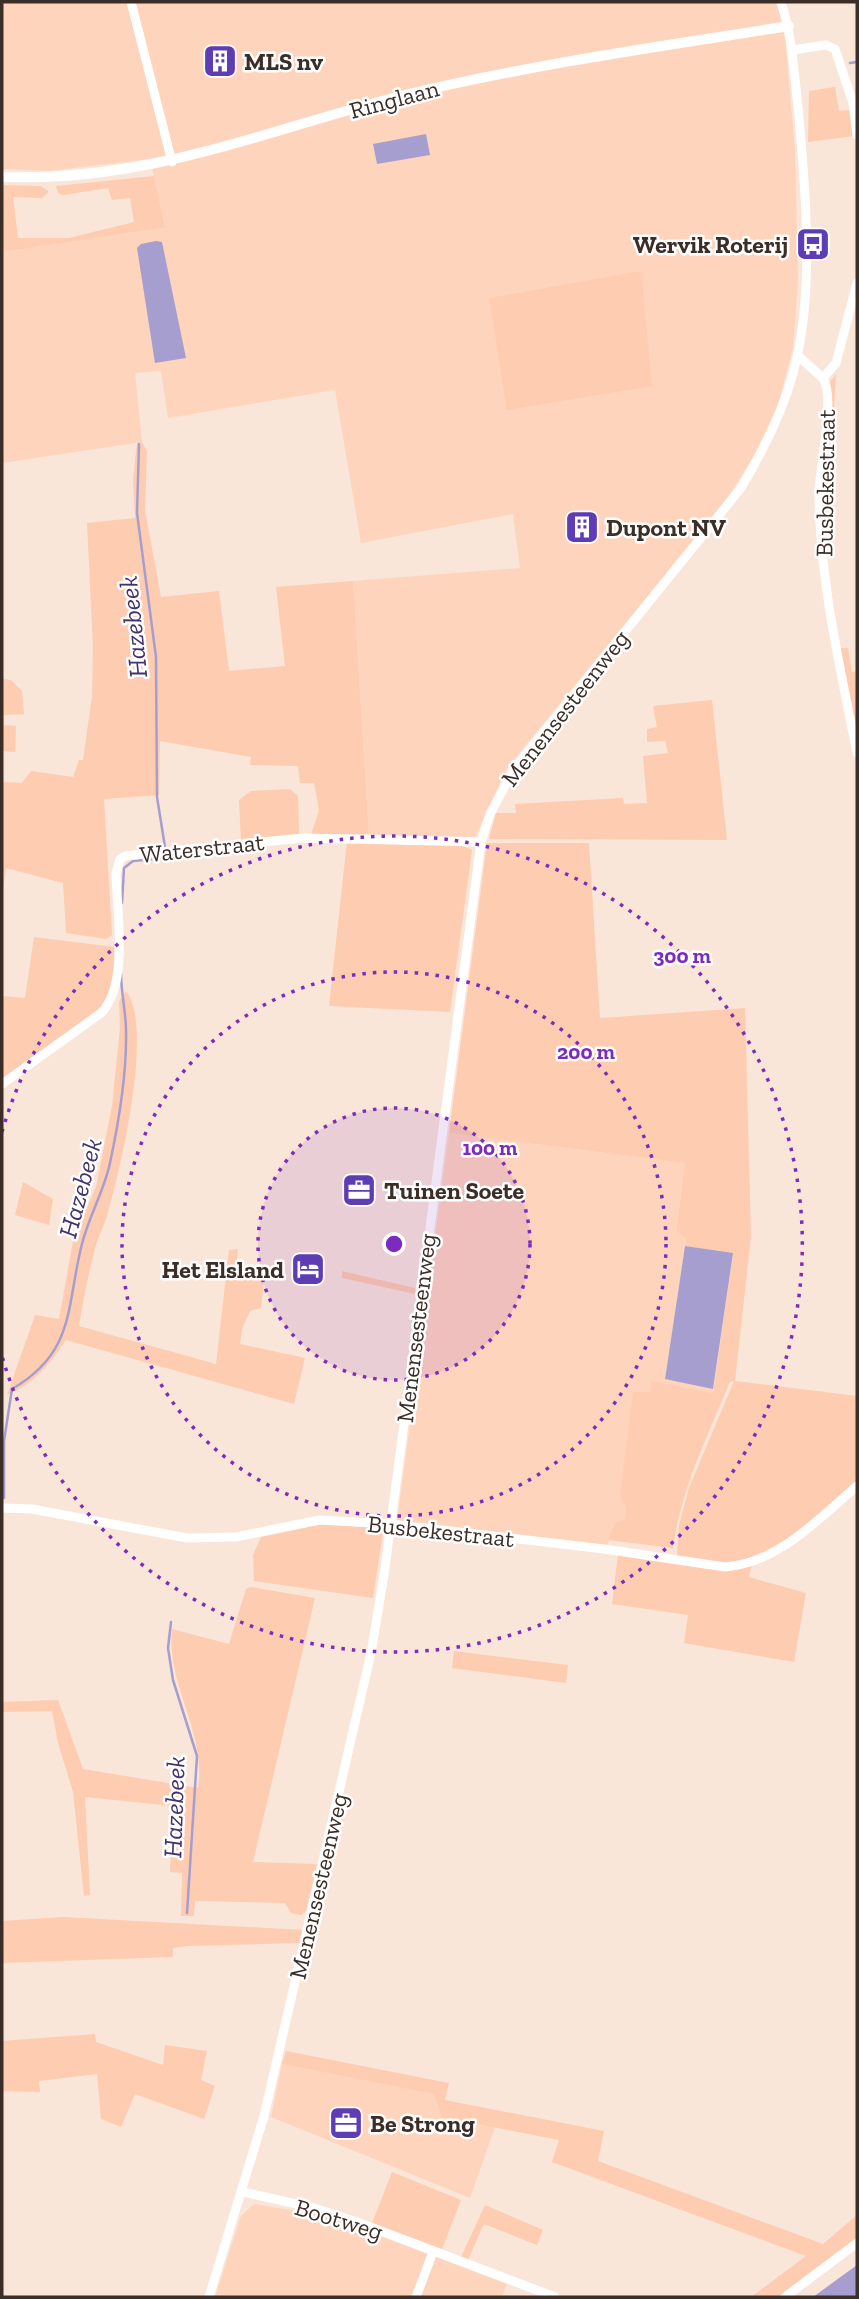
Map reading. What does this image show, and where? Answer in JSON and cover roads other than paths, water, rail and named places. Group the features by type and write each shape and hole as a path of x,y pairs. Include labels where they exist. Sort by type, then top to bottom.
{"main road":[{"name":"Ringlaan","path":"2,177 79,176 172,162 406,94 477,78 790,32"}],"street":[{"path":"131,2 172,162"},
{"name":"Menensesteenweg","path":"209,2297 264,2116 366,1678 391,1524 481,842 490,814 514,769 741,488 775,422 798,356 805,287 803,160 790,32 781,2"},
{"path":"792,50 826,45 835,49 853,103 857,135"},
{"path":"798,356 823,378 836,363 857,283"},
{"name":"Busbekestraat","path":"823,378 827,384 827,420 820,494 825,597 857,753"},
{"name":"Waterstraat","path":"2,1084 101,1013 112,1000 118,982 116,874 120,859 125,856 302,838 481,842"},
{"name":"Busbekestraat","path":"2,1508 32,1509 187,1538 236,1537 319,1521 391,1524 604,1549 724,1567 738,1566 778,1548 825,1517 857,1486"},
{"name":"Bootweg","path":"243,2192 314,2208 555,2297"},
{"path":"785,2297 857,2243"},
{"path":"416,2297 433,2252"}],"waterway":[{"name":"Hazebeek","path":"850,63 857,62"},
{"name":"Hazebeek","path":"139,444 137,513 156,657 157,797 165,847"},
{"name":"Hazebeek","path":"122,903 124,868 133,861 167,858"},
{"name":"Hazebeek","path":"4,1498 4,1441 12,1389 33,1375 58,1343 70,1307 85,1234 110,1163 124,1081 126,1048 121,973"},
{"name":"Hazebeek","path":"171,1622 168,1648 173,1680 197,1756 187,1913"}],"place":[{"name":"MLS nv","path":"220,61"},
{"name":"Wervik Roterij","path":"813,244"},
{"name":"Dupont NV","path":"582,527"},
{"name":"Tuinen Soete","path":"359,1190"},
{"name":"Het Elsland","path":"308,1269"},
{"name":"Be Strong","path":"346,2123"}]}
